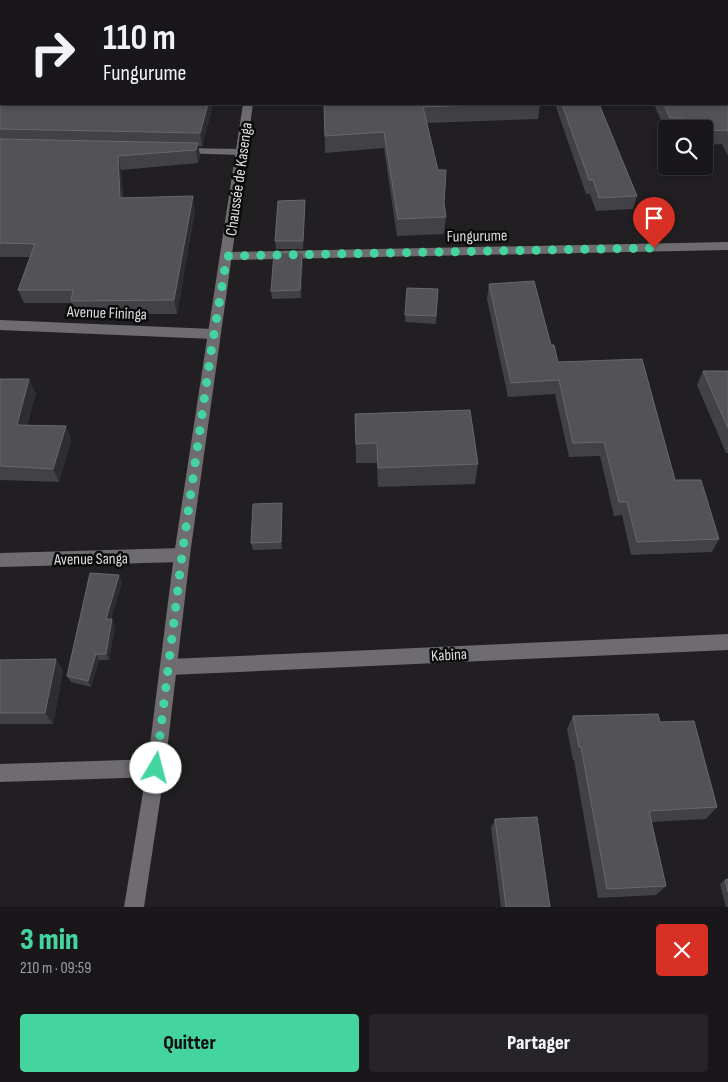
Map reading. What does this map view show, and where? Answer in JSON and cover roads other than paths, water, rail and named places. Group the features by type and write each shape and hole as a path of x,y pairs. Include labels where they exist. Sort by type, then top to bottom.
{"street":[{"name":"Chaussée de Kasenga","path":"134,907 156,768 170,667 182,555 248,105"},
{"path":"164,150 242,152"},
{"name":"Fungurume","path":"227,256 728,246"},
{"name":"Avenue Fininga","path":"0,325 214,334"},
{"name":"Avenue Sanga","path":"0,560 182,555"},
{"name":"Kabina","path":"170,667 728,642"},
{"path":"0,773 156,768"}]}
